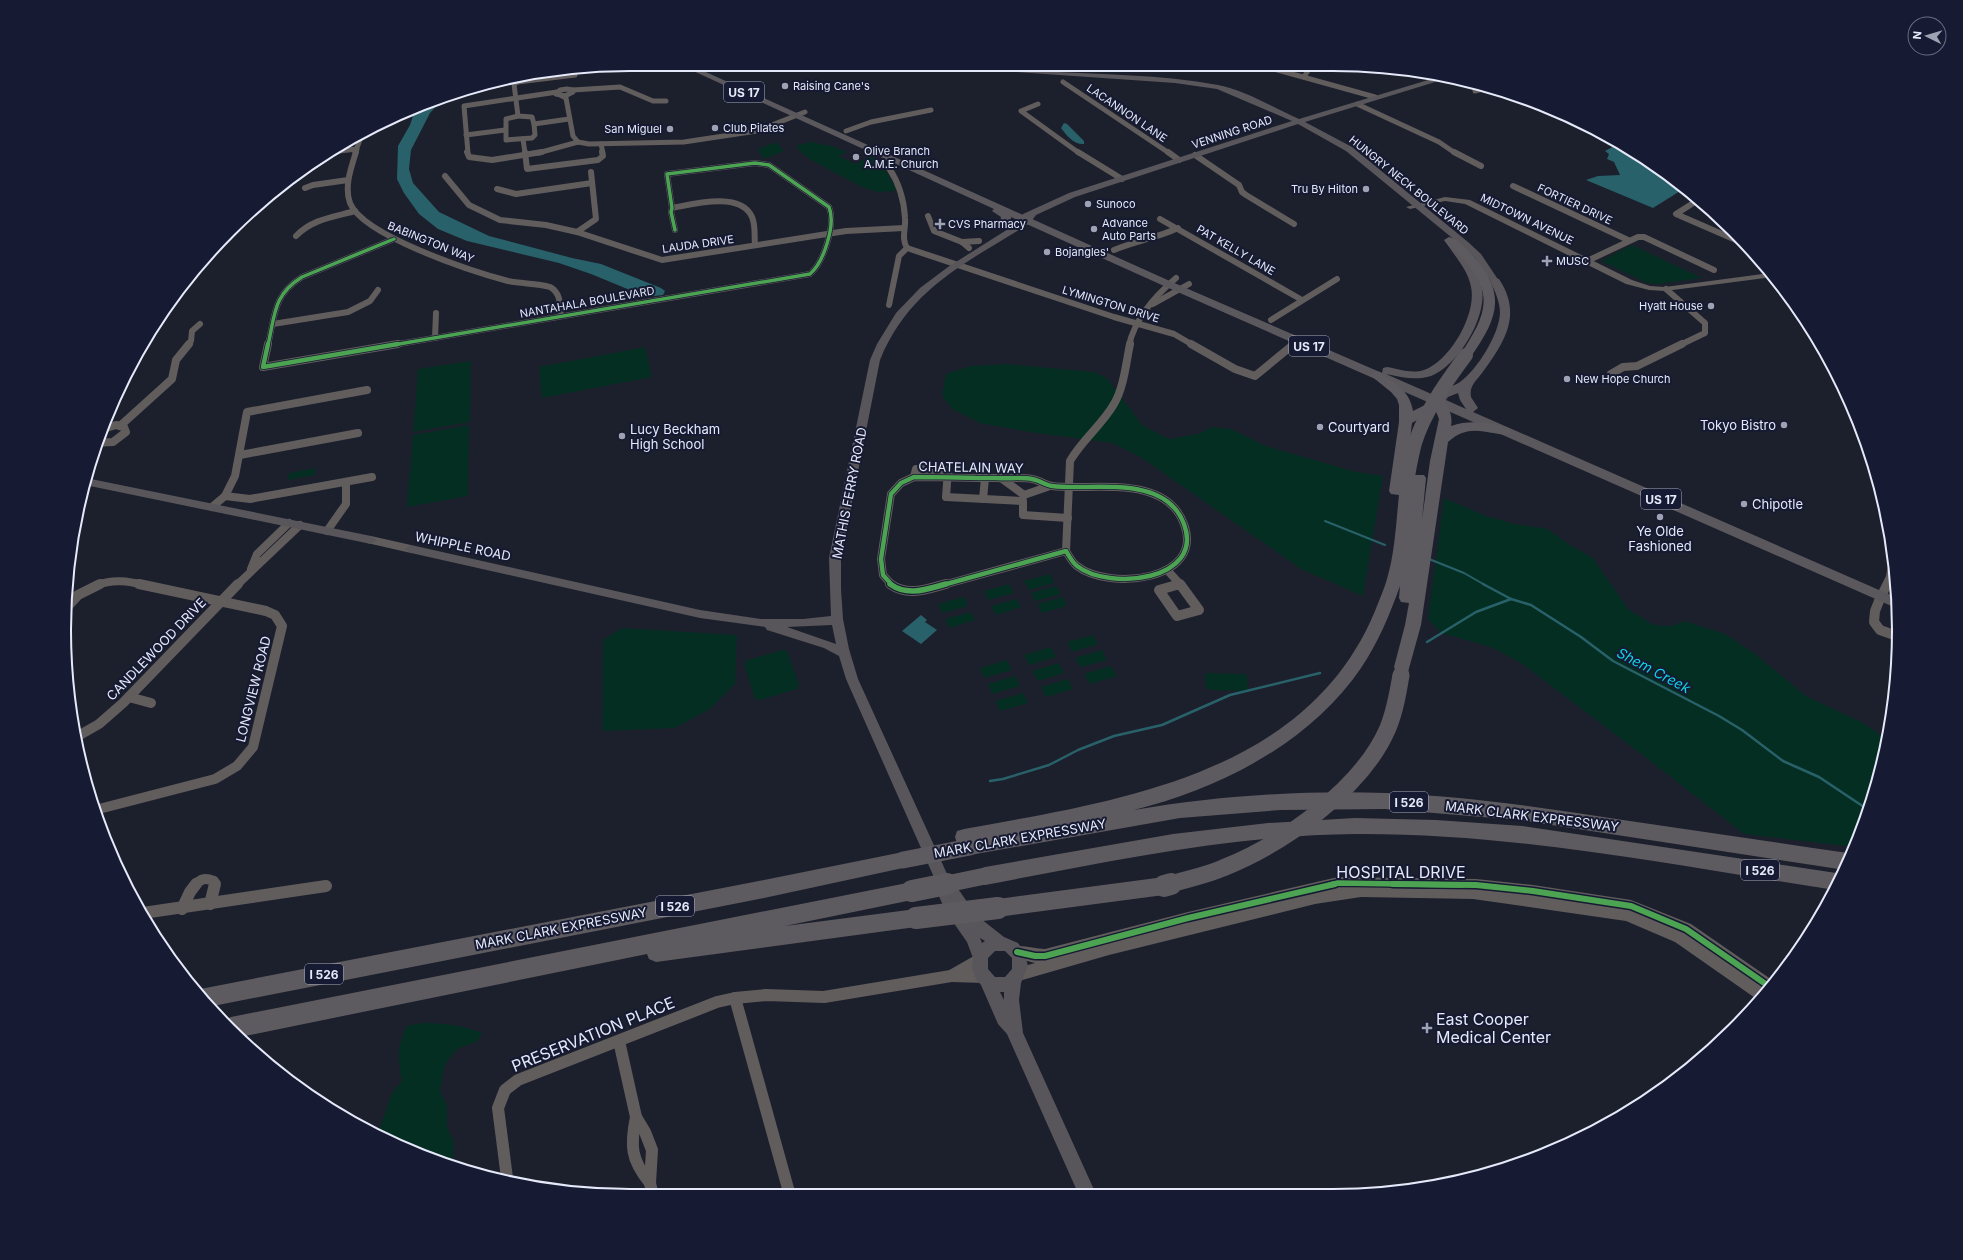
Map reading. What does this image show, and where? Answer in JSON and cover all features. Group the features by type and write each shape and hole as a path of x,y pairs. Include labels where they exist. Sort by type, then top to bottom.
{"highway":[{"name":"US 17","path":"698,71 846,131 1026,218 1184,286 1271,320 1382,373 1441,399 1504,431 1887,593"},
{"name":"US 17","path":"711,71 987,204 1114,250 1172,281"},
{"path":"987,204 989,207 1006,216 1006,223 1004,227"},
{"path":"967,842 1124,805 1202,781 1240,763 1286,734 1322,704 1337,688 1363,653 1377,625 1396,576 1413,477 1426,440 1437,413 1470,356 1485,325 1491,308 1491,298 1487,285 1480,272 1462,251 1449,240"},
{"path":"1382,373 1423,375 1442,365 1469,331 1474,320 1477,304 1474,277 1464,260 1449,240"},
{"path":"1470,356 1488,338 1498,318 1499,304 1495,280"},
{"path":"1472,408 1464,397 1464,392 1467,385 1496,345 1505,324 1506,312 1504,298 1495,280"},
{"name":"US 17","path":"1184,286 1298,341 1382,373"},
{"path":"508,971 1164,886 1222,868 1273,844 1320,812 1359,772 1384,736 1396,706 1402,671 1413,625 1435,484 1437,461 1446,416 1438,381 1442,365"},
{"path":"1377,625 1406,422 1404,398 1382,373"},
{"path":"1406,422 1412,416 1467,385"},
{"name":"US 17","path":"1441,399 1472,408 1887,593"},
{"path":"1442,440 1449,432 1462,426 1477,426 1504,431"},
{"path":"1402,671 1413,477"},
{"name":"MARK CLARK EXPRESSWAY","path":"208,997 764,889 901,855 967,842 1180,810 1281,802 1385,801 1462,806 1512,812 1841,861"},
{"name":"MARK CLARK EXPRESSWAY","path":"237,1027 985,876 1173,842 1268,831 1356,826 1436,828 1522,834 1613,846 1680,858 1832,881"},
{"path":"1680,858 1828,888"}],"main road":[{"name":"HUNGRY NECK BOULEVARD","path":"1032,71 1041,73 1186,82 1234,92 1298,122 1301,127 1348,154 1478,256 1495,280"},
{"name":"VENNING ROAD","path":"1026,218 1072,195 1375,97 1433,81"},
{"name":"HUNGRY NECK BOULEVARD","path":"1414,206 1449,240"},
{"name":"MATHIS FERRY ROAD","path":"1002,944 983,931 971,920 940,875 872,727 843,653 836,620 834,582 837,543 875,360 887,332 904,309 954,265 958,258 969,248 1004,227 1026,218"},
{"name":"MATHIS FERRY ROAD","path":"954,265 965,261 1026,218"},
{"name":"WHIPPLE ROAD","path":"91,482 371,540"},
{"name":"WHIPPLE ROAD","path":"411,549 700,614 761,623 803,623 836,620"},
{"path":"761,623 828,645 843,653"},
{"name":"MATHIS FERRY ROAD","path":"940,875 944,894 950,907 973,938 980,959"},
{"path":"1015,1034 1010,1004 1021,967 1021,959 1013,948 1002,944 991,946 983,952 979,966 1004,1018 1015,1034 1085,1189"},
{"path":"985,978 1000,985 1008,983 1017,977"}],"street":[{"path":"1282,71 1375,97"},
{"path":"1304,77 1308,71"},
{"path":"571,74 577,74 565,82 565,93 572,136 578,142"},
{"name":"LACANNON LANE","path":"1063,82 1180,160"},
{"path":"518,83 514,84 518,116"},
{"path":"666,102 653,101 620,87 580,90 464,106 467,152 469,157 475,160 490,160 550,152 578,142 601,144 619,142 676,142 765,129 801,114"},
{"path":"1038,104 1021,111 1072,149 1122,179"},
{"path":"1357,104 1439,142 1459,156 1481,166"},
{"path":"846,131 871,122 931,110"},
{"path":"518,116 532,117 534,124 535,135 523,139 506,140 506,119 518,116"},
{"path":"534,124 569,120"},
{"path":"466,135 505,130"},
{"path":"523,139 527,169 598,160 603,156 601,144"},
{"path":"296,236 308,225 355,211 350,202 348,180 360,141"},
{"path":"342,151 357,149"},
{"path":"1195,155 1239,185 1242,192 1246,195 1294,224"},
{"name":"NANTAHALA BOULEVARD","path":"394,239 295,281 280,296 263,367 810,274 819,268 828,234 832,210 764,163 667,174 672,208 671,212 675,230"},
{"path":"889,168 894,174 901,193 905,220 902,239 907,248 954,265"},
{"path":"577,232 596,219 591,172"},
{"name":"LAUDA DRIVE","path":"445,176 469,205 486,214 511,222 546,225 577,232 662,260 828,234 873,229 904,228"},
{"path":"304,188 313,185 348,180"},
{"path":"497,189 516,194 592,183"},
{"name":"FORTIER DRIVE","path":"1513,186 1628,240"},
{"name":"MIDTOWN AVENUE","path":"1414,206 1445,199 1467,202 1640,286 1666,289 1765,276"},
{"path":"672,208 720,202 729,202 741,206 751,215 754,222 755,246"},
{"path":"1693,203 1676,214 1725,232"},
{"name":"BABINGTON WAY","path":"355,211 378,230 394,239 475,270 511,281 542,285 555,291 559,295 561,316"},
{"path":"928,216 934,231 962,242 969,248"},
{"name":"PAT KELLY LANE","path":"1160,219 1302,300"},
{"path":"1114,250 1131,243 1159,237 1178,228"},
{"path":"1587,261 1628,240 1644,237 1714,270"},
{"path":"962,242 979,241"},
{"path":"889,305 899,256 907,248"},
{"name":"LYMINGTON DRIVE","path":"954,265 1136,324 1181,336 1235,369 1255,376 1298,341"},
{"path":"1271,320 1337,279"},
{"path":"1070,486 1134,489 1168,501 1180,514 1188,534 1185,551 1179,560 1167,570 1152,576 1112,579 1088,573 1077,567 1066,551 1070,462 1075,452 1114,406 1120,391 1132,332 1136,324 1153,304 1156,297 1172,281"},
{"path":"1153,304 1184,286"},
{"path":"1611,374 1623,367 1637,366 1705,333 1705,323 1666,289"},
{"path":"273,324 348,312 370,301 378,290"},
{"path":"434,338 436,313"},
{"path":"109,428 120,426 172,380 176,360 192,341 192,331 200,324"},
{"path":"212,507 225,496 232,484 240,455 247,412 367,390"},
{"path":"103,444 120,438 126,432 126,429 120,426"},
{"path":"240,455 358,433"},
{"path":"225,496 250,499 372,477"},
{"name":"CHATELAIN WAY","path":"1066,551 916,592 905,591 894,586 882,576 880,569 883,538 891,494 902,481 914,477 1001,478 1033,479 1050,486 1070,486"},
{"path":"947,477 946,497 983,499 1024,498 1050,486"},
{"path":"983,499 985,478"},
{"path":"1001,478 1024,498"},
{"path":"327,531 346,504 346,482"},
{"path":"1024,498 1023,515 1068,518"},
{"name":"CANDLEWOOD DRIVE","path":"81,734 113,712 129,697 221,600 249,574 294,524"},
{"name":"WHIPPLE ROAD","path":"371,540 411,549"},
{"path":"1167,570 1180,584"},
{"name":"LONGVIEW ROAD","path":"72,602 82,591 97,584 112,581 127,581 221,600 266,611 274,615 282,626 253,747 248,757 229,773 215,779 101,809"},
{"path":"1890,581 1887,593 1872,616 1879,628 1892,634"},
{"path":"129,697 151,703"},
{"path":"182,909 192,886 204,879 214,881 215,885 210,904"},
{"name":"HOSPITAL DRIVE","path":"1017,952 1035,956 1045,956 1188,918 1338,882 1476,885 1533,891 1631,906 1686,929 1765,984"},
{"path":"148,913 326,886"},
{"name":"HOSPITAL DRIVE","path":"1017,977 1109,948 1315,898 1347,892 1473,893 1626,914 1680,937 1759,992"},
{"name":"PRESERVATION PLACE","path":"951,976 980,959"},
{"name":"PRESERVATION PLACE","path":"508,1175 498,1108 505,1090 518,1080 717,1002 735,998 766,995 824,996 951,976 985,978"},
{"path":"735,998 788,1189"},
{"path":"619,1041 636,1117 645,1132 652,1150 651,1187"},
{"path":"636,1117 632,1136 633,1156 639,1171 651,1187"}],"shaded area":[{"path":"436,106 430,113 411,150 409,169 413,183 439,212 489,236 572,258 601,264 661,288 665,291 663,295 642,295 591,274 559,263 467,241 438,229 419,214 404,193 397,179 398,146 410,125 413,115"},
{"path":"1064,123 1067,124 1084,141 1084,144 1077,143 1068,136 1061,128"},
{"path":"776,142 784,151 764,159 758,149"},
{"path":"810,142 832,146 847,152 838,156 856,164 870,156 885,170 896,188 895,191 878,192 864,188 811,160 796,146"},
{"path":"1614,146 1644,165 1679,192 1653,208 1586,180 1598,176 1620,175 1614,162 1607,159 1609,154 1605,151"},
{"path":"1632,245 1702,278 1658,284 1647,283 1601,261"},
{"path":"645,347 652,377 542,398 539,367"},
{"path":"471,361 470,422 413,432 418,369"},
{"path":"1006,364 1094,372 1107,378 1142,425 1169,439 1198,434 1212,427 1231,429 1266,446 1356,472 1383,476 1363,596 1301,569 1142,458 1113,443 1029,432 980,423 952,409 942,395 946,374 970,366"},
{"path":"469,425 468,496 407,507 413,435"},
{"path":"316,468 315,475 288,480 289,473"},
{"path":"1444,498 1486,516 1515,524 1548,529 1571,546 1592,557 1629,610 1654,625 1672,626 1684,621 1725,634 1754,653 1806,696 1863,723 1882,736 1873,775 1862,810 1848,846 1744,834 1521,663 1491,647 1441,633 1428,619"},
{"path":"1050,574 1054,583 1029,590 1024,581"},
{"path":"1009,584 1014,593 988,600 984,591"},
{"path":"1056,586 1061,594 1035,601 1031,593"},
{"path":"964,597 968,606 942,613 938,604"},
{"path":"1063,597 1067,606 1042,613 1037,604"},
{"path":"1017,599 1021,607 996,615 991,606"},
{"path":"971,612 975,620 949,628 945,619"},
{"path":"921,615 927,620 925,622 937,630 921,644 902,631"},
{"path":"622,628 737,635 735,684 710,709 675,728 602,731 603,640"},
{"path":"1093,635 1098,644 1072,652 1067,642"},
{"path":"1051,647 1056,657 1029,665 1024,655"},
{"path":"783,650 787,651 799,685 797,689 760,700 755,699 744,664 747,660"},
{"path":"1102,650 1107,660 1081,667 1075,658"},
{"path":"1007,660 1012,670 984,678 980,668"},
{"path":"1059,663 1064,673 1038,681 1032,671"},
{"path":"1111,666 1117,676 1090,684 1084,674"},
{"path":"1207,673 1244,674 1247,676 1248,689 1245,691 1212,690 1206,688 1205,675"},
{"path":"1015,676 1020,686 992,694 988,684"},
{"path":"1068,679 1073,689 1046,697 1041,687"},
{"path":"1023,693 1028,703 1000,711 995,701"},
{"path":"421,1023 437,1023 467,1028 482,1033 478,1041 457,1049 445,1064 440,1091 447,1106 447,1127 454,1143 453,1160 416,1146 379,1129 392,1093 402,1081 399,1053 403,1034 407,1026"}],"waterway":[{"name":"Shem Creek","path":"1325,521 1385,545"},
{"name":"Shem Creek","path":"1429,559 1464,573 1485,585"},
{"name":"Shem Creek","path":"1483,584 1511,599"},
{"path":"1427,642 1476,612 1511,599"},
{"name":"Shem Creek","path":"1511,599 1531,605 1581,637 1613,661 1719,716 1742,730 1783,761 1819,777 1863,806"},
{"path":"990,781 1003,779 1049,765 1078,750 1114,736 1162,725 1230,695 1320,673"}],"cycle path":[{"path":"394,239 302,277 288,287 282,293 278,301 263,367 810,274 815,270 823,256 832,214 829,207 769,165 755,163 667,174 672,208 671,212 675,230"},
{"path":"914,477 1033,479 1052,486 1102,486 1135,489 1151,493 1165,500 1176,510 1184,524 1187,543 1181,558 1168,569 1150,576 1130,579 1109,579 1091,574 1077,566 1066,551 916,592 903,590 894,587 883,575 881,568 881,548 891,494 901,483 914,477"},
{"path":"1017,952 1035,956 1045,956 1188,918 1338,883 1476,885 1533,891 1631,906 1686,929 1765,984"}],"place":[{"name":"Raising Cane's","path":"785,86"},
{"name":"Club Pilates","path":"715,128"},
{"name":"San Miguel","path":"670,129"},
{"name":"Olive Branch A.M.E. Church","path":"856,157"},
{"name":"Tru By Hilton","path":"1366,189"},
{"name":"Sunoco","path":"1088,204"},
{"name":"CVS Pharmacy","path":"940,224"},
{"name":"Advance Auto Parts","path":"1094,229"},
{"name":"Bojangles'","path":"1047,252"},
{"name":"MUSC","path":"1547,261"},
{"name":"Hyatt House","path":"1711,306"},
{"name":"New Hope Church","path":"1567,379"},
{"name":"Tokyo Bistro","path":"1784,425"},
{"name":"Courtyard","path":"1320,427"},
{"name":"Lucy Beckham High School","path":"622,436"},
{"name":"Chipotle","path":"1744,504"},
{"name":"Ye Olde Fashioned","path":"1660,517"},
{"name":"East Cooper Medical Center","path":"1427,1028"}]}
